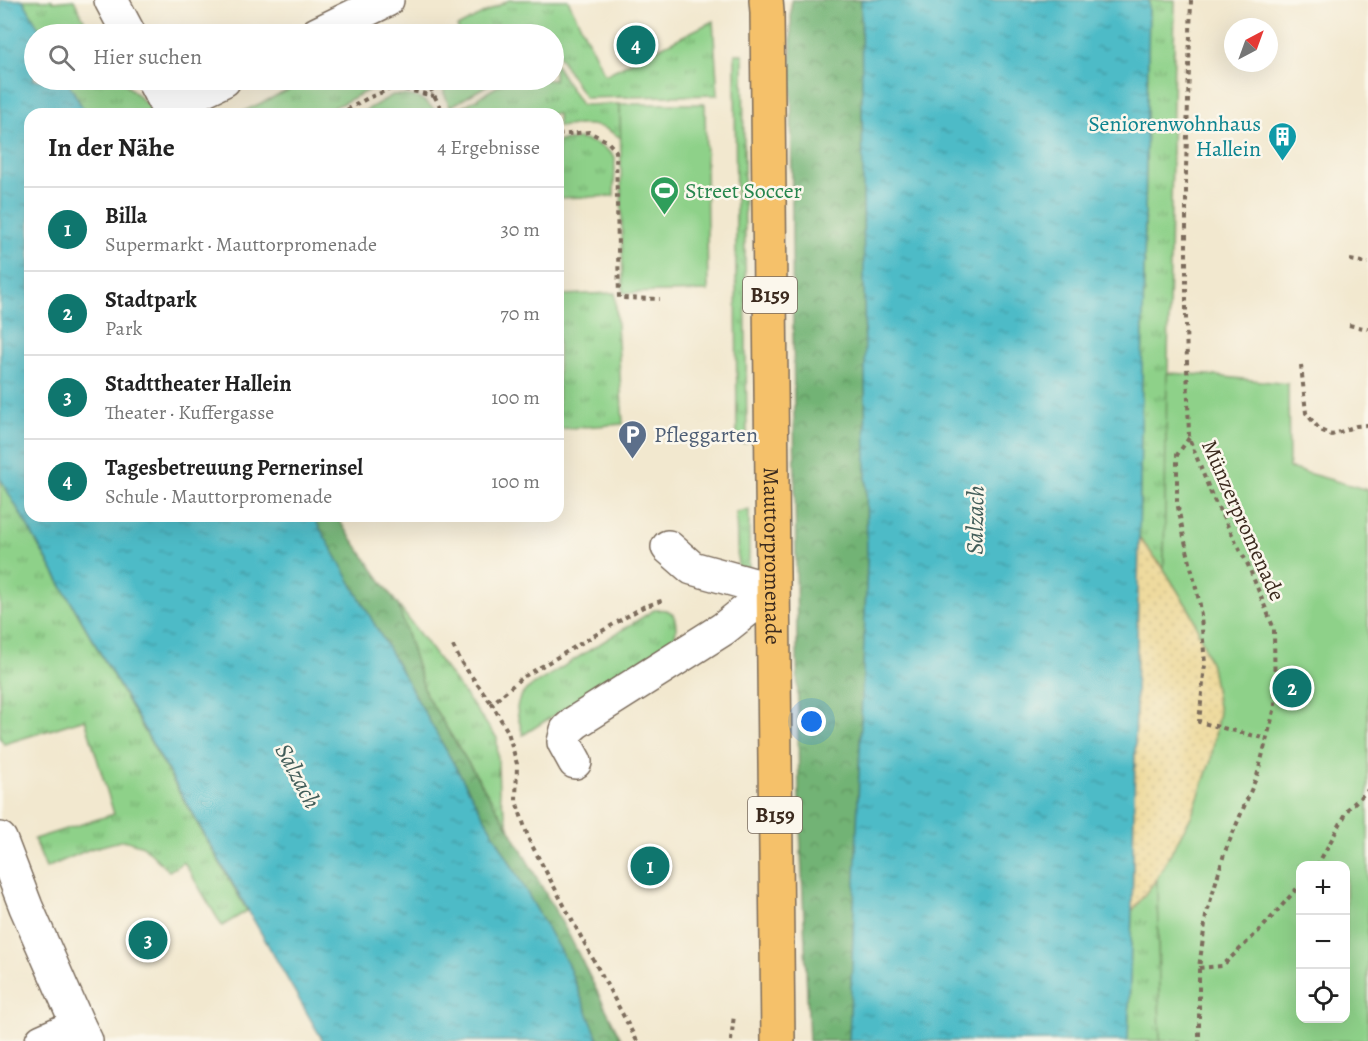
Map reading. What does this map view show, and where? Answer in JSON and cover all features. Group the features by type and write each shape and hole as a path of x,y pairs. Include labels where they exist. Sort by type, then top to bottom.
{"main road":[{"name":"Mauttorpromenade","path":"766,0 778,1041"}],"street":[{"path":"111,0 124,24"},
{"path":"338,24 387,0"},
{"path":"158,90 167,107 203,90"},
{"path":"668,547 692,568 772,590"},
{"path":"575,762 564,742 567,730 576,722 723,629 772,590"},
{"path":"0,839 13,911 82,1033 42,1041"}],"path":[{"name":"Münzerpromenade","path":"1191,0 1186,205 1189,438 1212,496 1248,565 1274,629 1275,707 1257,776 1224,854 1206,916 1199,968 1199,1041"},
{"path":"350,108 388,90"},
{"path":"408,90 434,96"},
{"path":"431,90 441,108"},
{"path":"564,134 589,132 608,141 616,151 620,298 660,299"},
{"path":"1350,260 1368,263"},
{"path":"1349,326 1368,329"},
{"path":"1301,365 1306,413 1320,430 1332,435 1356,426 1368,425"},
{"path":"1189,438 1177,455 1177,502 1200,605 1205,664 1198,722 1267,739"},
{"path":"453,646 461,662 492,704"},
{"path":"1320,861 1349,808 1368,790"},
{"path":"1199,968 1222,966 1262,928 1296,890"}],"green space":[{"path":"23,0 52,0 53,2 74,0 86,24 36,24"},
{"path":"509,0 568,0 605,75 713,21 718,95 585,98 564,64 564,24 463,24"},
{"path":"791,0 861,0 867,562 849,1041 809,1041 799,802"},
{"path":"1149,0 1175,0 1164,569 1139,538"},
{"path":"735,54 743,54 747,443 737,443"},
{"path":"564,78 581,105 620,104 621,138 602,127 564,127 564,108 461,108 491,90 564,90"},
{"path":"73,90 132,90 151,108 83,108"},
{"path":"289,90 369,90 333,108 251,108"},
{"path":"444,90 479,90 450,107"},
{"path":"393,95 419,98 432,108 370,108"},
{"name":"Street Soccer","path":"620,104 705,104 708,291 623,293"},
{"path":"580,139 590,142 599,145 615,157 614,196 564,198 564,140"},
{"path":"615,293 623,424 564,429 564,295"},
{"path":"1167,373 1288,384 1289,468 1368,490 1368,1041 1160,1041 1157,878 1192,815 1211,760 1219,712 1211,665 1192,614 1164,569"},
{"path":"0,478 247,911 222,926 184,862 169,871 143,846 124,840 90,849 46,868 34,839 114,814 85,719 4,744 0,738"},
{"path":"749,510 749,570 738,570 736,512"},
{"path":"316,522 340,522 398,605 426,695 510,830 570,937 622,1041 599,1041 567,963"},
{"path":"398,605 497,738 499,792 510,830 426,695"},
{"path":"654,610 666,610 673,615 676,627 674,639 523,735 517,705 527,689"},
{"path":"1157,878 1160,1041 1128,1041 1132,911"}],"sand":[{"path":"1139,538 1164,569 1192,614 1211,665 1219,712 1211,760 1192,815 1157,878 1132,911"}],"water":[{"path":"0,0 23,0 36,24 24,24 24,90 73,90 83,108 24,108 24,520 0,478"},
{"name":"Salzach","path":"861,0 1149,0 1128,1041 849,1041 867,562"},
{"name":"Salzach","path":"25,522 316,522 567,963 599,1041 323,1041"}],"place":[{"name":"Tagesbetreuung Pernerinsel","path":"636,45"},
{"name":"Seniorenwohnhaus Hallein","path":"1282,162"},
{"name":"Street Soccer","path":"664,216"},
{"name":"Pfleggarten","path":"633,460"},
{"name":"Stadtpark","path":"1292,688"},
{"name":"Billa","path":"650,866"},
{"name":"Stadttheater Hallein","path":"148,940"}]}
